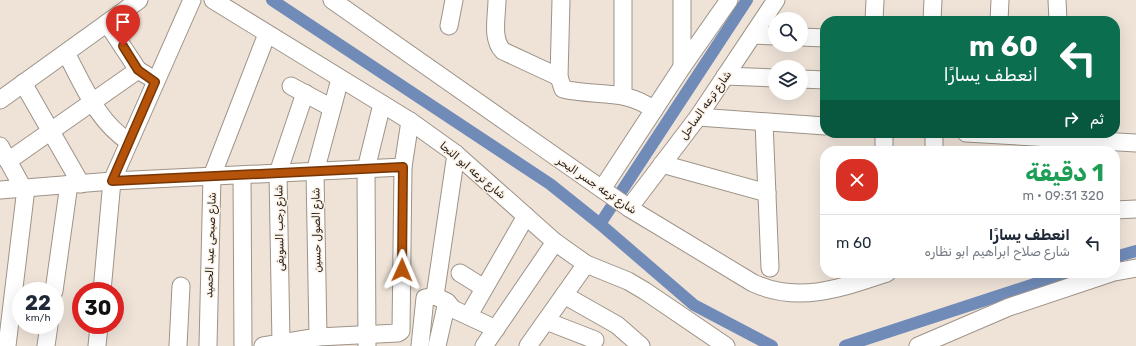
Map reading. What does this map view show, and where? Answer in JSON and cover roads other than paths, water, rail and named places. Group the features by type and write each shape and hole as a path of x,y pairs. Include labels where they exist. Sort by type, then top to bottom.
{"street":[{"path":"0,100 138,0"},
{"path":"103,282 112,181 192,0"},
{"name":"شارع ترعه ابو النجا","path":"213,0 410,121 456,154 555,242 586,264 628,281 645,290 726,346"},
{"name":"شارع ترعه جسر البحر","path":"332,0 629,208 752,283 767,290 783,293 822,292 838,289 871,278"},
{"path":"449,26 454,0"},
{"path":"497,0 496,41 503,51 559,77"},
{"path":"561,0 559,77 563,90 623,95 642,102 654,110"},
{"path":"623,0 623,95"},
{"path":"682,0 682,67"},
{"path":"602,189 682,67 730,0"},
{"name":"شارع ترعه الساحل","path":"629,208 698,117 776,0"},
{"path":"874,16 875,0"},
{"path":"932,16 933,0"},
{"path":"999,16 1000,0"},
{"path":"1057,0 1058,16"},
{"path":"107,23 138,70 155,82"},
{"name":"شارع صبحى عبد الحميد","path":"208,346 212,176 267,34"},
{"path":"753,35 768,36"},
{"path":"808,37 820,38"},
{"path":"66,53 92,102 107,125 129,142"},
{"path":"8,161 138,70"},
{"path":"725,76 768,78"},
{"name":"شارع الصول حسين","path":"318,337 315,172 340,79"},
{"path":"808,79 820,80"},
{"path":"24,83 51,131 75,184 56,282"},
{"name":"شارع رجب السويفى","path":"281,343 278,173 298,90 332,108"},
{"path":"367,340 366,169 382,104"},
{"path":"698,117 820,126"},
{"path":"264,346 281,343 299,343 318,337 339,341 394,340 401,331 403,167 410,121"},
{"path":"764,122 770,268"},
{"path":"1032,138 1060,141 1136,143"},
{"path":"0,146 24,188 7,346"},
{"path":"456,154 441,299 439,338 421,338 425,298 441,299 452,309 469,315 496,329"},
{"path":"662,164 767,194"},
{"path":"0,190 112,181 403,167"},
{"path":"242,175 243,346"},
{"path":"1120,210 1136,209"},
{"path":"469,315 484,288 494,255 526,216"},
{"path":"484,346 555,242"},
{"path":"528,346 586,264"},
{"path":"1120,271 1136,268"},
{"path":"460,273 484,288"},
{"path":"918,346 1009,307 1096,278"},
{"path":"178,346 181,286"},
{"path":"564,295 617,325 641,346"},
{"path":"546,321 595,340"},
{"path":"46,346 48,334"},
{"path":"97,346 98,334"}],"waterway":[{"path":"272,0 550,184 600,224 694,305 772,346"},
{"path":"600,224 747,0"},
{"path":"1120,256 1136,251"},
{"path":"845,346 1053,278"}]}
